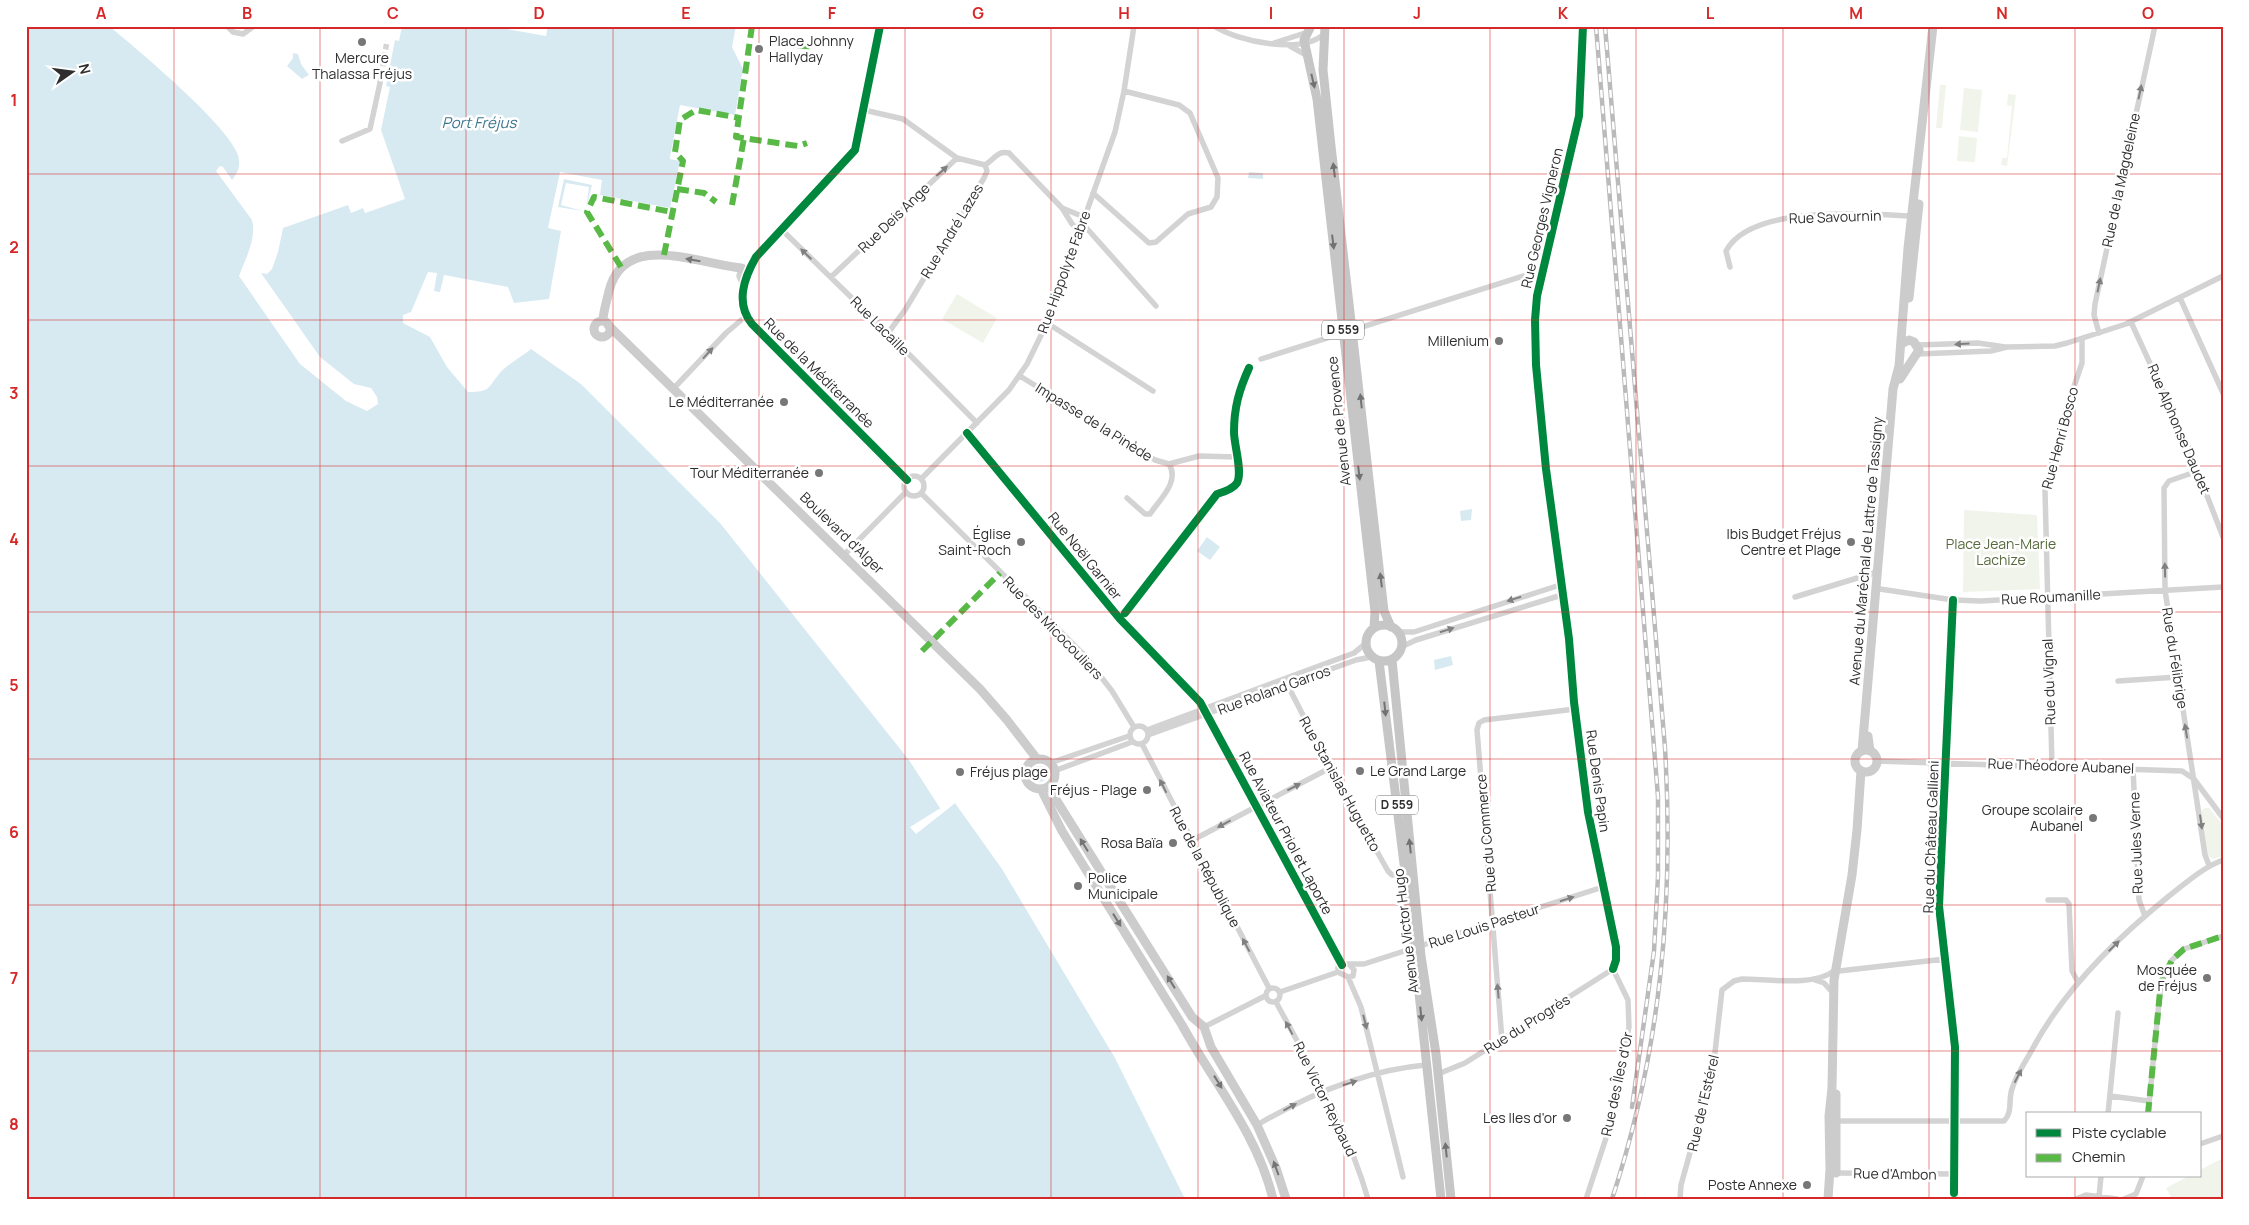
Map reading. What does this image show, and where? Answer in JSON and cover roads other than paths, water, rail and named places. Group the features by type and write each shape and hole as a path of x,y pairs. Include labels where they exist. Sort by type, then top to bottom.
{"main road":[{"path":"606,336 609,330 606,323 612,281 622,267 632,260 657,254 744,270 852,155 864,110 880,26"},
{"name":"Avenue du Maréchal de Lattre de Tassigny","path":"1866,751 1898,392 1909,349 1912,216 1933,26"},
{"name":"Avenue du Maréchal de Lattre de Tassigny","path":"1866,751 1877,572 1893,389 1899,366 1909,349 1906,311 1914,258 1937,26"},
{"name":"Avenue de Provence","path":"1308,30 1304,44 1317,99 1375,612 1374,628"},
{"name":"Avenue de Provence","path":"1325,30 1323,70 1384,611 1394,629"},
{"path":"606,323 595,325 594,332 599,337 611,334 619,335"},
{"name":"Boulevard d'Alger","path":"606,323 986,696 1037,759"},
{"path":"1382,625 1394,629 1401,647 1398,654 1392,660 1375,659 1366,644 1368,635 1374,628 1382,625"},
{"name":"Avenue Victor Hugo","path":"1375,659 1417,947 1438,1074 1451,1199"},
{"name":"Avenue Victor Hugo","path":"1392,660 1426,1065 1441,1199"},
{"path":"1828,1199 1834,994 1865,771 1876,761 1866,751 1855,760 1865,771"},
{"path":"1037,759 1052,767 1054,778 1050,785 1041,789 1030,786 1024,775 1026,767 1037,759"},
{"path":"1050,785 1055,798 1094,861 1192,1017 1202,1028 1257,1125 1274,1162 1286,1199"},
{"path":"1041,789 1062,832 1246,1130 1266,1175 1273,1199"},
{"path":"1834,1199 1836,1173 1837,970"},
{"path":"1185,1031 1190,1024 1202,1028"},
{"path":"1192,1042 1200,1041 1202,1028"}],"street":[{"path":"227,26 233,32 243,34 254,26"},
{"name":"Rue Hippolyte Fabre","path":"920,479 1000,401 1020,376 1047,323 1114,132 1124,91 1134,26"},
{"path":"1214,26 1239,38 1288,45 1313,42 1325,30"},
{"name":"Rue Georges Vigneron","path":"1562,595 1536,365 1535,320 1542,270 1579,116 1583,26"},
{"name":"Rue de la Magdeleine","path":"2099,333 2094,315 2095,304 2154,26"},
{"path":"1274,42 1308,30"},
{"path":"1288,45 1306,55"},
{"path":"342,141 370,129 380,83"},
{"path":"1093,193 1149,243 1156,242 1188,214 1211,207 1217,197 1218,178 1190,113 1179,105 1124,91"},
{"path":"864,110 903,119 957,158 985,165"},
{"name":"Rue André Lazes","path":"888,332 905,310 984,178 987,171 985,165 997,154 1009,153 1062,208 1079,230"},
{"name":"Rue Deis Ange","path":"831,278 957,158"},
{"name":"Rue André Lazes","path":"1062,208 1083,220"},
{"name":"Rue Savournin","path":"1730,266 1726,251 1730,244 1765,222 1804,216 1912,216"},
{"path":"1083,220 1156,306"},
{"name":"Rue Lacaille","path":"782,230 888,332 977,423"},
{"name":"Rue de la Méditerranée","path":"744,270 743,286 746,316 907,480"},
{"path":"1261,359 1542,270"},
{"path":"1909,349 1991,351 2007,347 2055,346 2131,322 2223,276"},
{"path":"2180,298 2223,393"},
{"path":"674,388 726,333 746,316"},
{"name":"Rue Alphonse Daudet","path":"2131,322 2162,385 2223,537"},
{"path":"1047,323 1153,391"},
{"name":"Rue Henri Bosco","path":"2047,598 2045,490 2064,419 2082,363 2082,339"},
{"name":"Impasse de la Pinède","path":"1020,376 1156,460 1169,464 1206,455 1237,457"},
{"name":"Rue Noël Garnier","path":"967,433 1120,619 1195,695 1206,711"},
{"name":"Impasse de la Pinède","path":"1127,498 1145,514 1150,514 1172,482 1174,475 1169,464"},
{"name":"Rue du Félibrige","path":"2198,471 2169,481 2164,488 2165,590 2205,855 2209,865"},
{"path":"915,477 920,479 924,485 921,493 913,496 906,492 904,487 907,480 915,477"},
{"path":"844,555 906,492"},
{"name":"Rue des Micocouliers","path":"921,493 1084,655 1112,691 1134,727"},
{"path":"1795,597 1877,572"},
{"path":"1394,629 1414,632 1560,584"},
{"name":"Rue Roumanille","path":"1880,589 1953,600 2047,598 2223,587"},
{"path":"1401,647 1416,640 1562,595"},
{"name":"Rue Denis Papin","path":"1562,595 1569,639 1575,709 1588,812 1616,947 1613,969"},
{"name":"Rue du Vignal","path":"2047,598 2052,766"},
{"name":"Rue du Château Gallieni","path":"1953,600 1939,906 1955,1047 1954,1193"},
{"name":"Rue Roland Garros","path":"1148,732 1286,682 1354,653 1366,644"},
{"name":"Rue Roland Garros","path":"1286,682 1375,659"},
{"path":"2118,681 2178,677"},
{"name":"Rue Stanislas Huguetto","path":"1286,682 1330,768 1388,871 1392,875 1406,874"},
{"name":"Rue du Commerce","path":"1502,1040 1477,730 1479,724 1484,720 1575,709"},
{"name":"Rue Aviateur Priol et Laporte","path":"1206,711 1342,965"},
{"path":"1052,767 1130,739 1142,744 1146,741 1148,732 1141,726 1134,727 1130,739"},
{"path":"1052,767 1130,739"},
{"name":"Rue de la République","path":"1142,744 1191,841 1270,988"},
{"name":"Rue Théodore Aubanel","path":"1876,761 2133,768 2182,771 2194,779"},
{"path":"1191,841 1330,768"},
{"name":"Rue Jules Verne","path":"2133,768 2139,900 2144,916"},
{"path":"2194,779 2223,818"},
{"path":"1836,1121 2004,1121 2009,1116 2012,1089 2033,1047 2047,1024 2078,982 2144,916 2209,865 2223,860"},
{"name":"Rue Louis Pasteur","path":"1342,965 1364,964 1603,887"},
{"path":"2048,900 2066,900 2069,904 2072,971 2078,982"},
{"path":"2148,1112 2161,982 2172,960 2184,949 2223,936"},
{"path":"1815,980 1837,970 1945,959"},
{"name":"Rue Louis Pasteur","path":"1348,977 1364,964"},
{"path":"1338,972 1338,967 1342,965"},
{"path":"1350,965 1355,973"},
{"name":"Rue du Progrès","path":"1438,1074 1455,1069 1613,969"},
{"name":"Rue des Îles d'Or","path":"1586,1199 1607,1135 1629,1027 1628,1000 1613,969"},
{"path":"1280,992 1338,972 1348,977 1361,1007 1403,1177"},
{"name":"Rue de l'Estérel","path":"1680,1199 1681,1185 1713,1070 1722,990 1734,981 1742,978 1815,980"},
{"path":"1815,980 1824,983 1834,994"},
{"path":"1202,1028 1265,996 1270,988 1280,992"},
{"path":"1265,996 1269,1002 1276,1002 1279,999 1280,992"},
{"name":"Rue Victor Reybaud","path":"1276,1002 1323,1091 1350,1149 1368,1199"},
{"path":"2108,1112 2118,1014"},
{"path":"1257,1125 1323,1091 1377,1074 1406,1067 1426,1065"},
{"path":"2110,1096 2149,1101"},
{"path":"2202,1143 2223,1136"},
{"name":"Rue d'Ambon","path":"1836,1173 1954,1174"},
{"path":"2098,1196 2101,1178"},
{"path":"2124,1199 2136,1194 2142,1178"},
{"path":"2076,1199 2086,1195 2117,1199"}],"water":[{"name":"Port Fréjus","path":"26,26 109,26 180,88 218,125 238,155 239,166 232,180 223,167 220,166 216,171 252,220 253,227 250,249 239,276 300,364 346,401 367,411 378,404 377,397 371,388 354,384 320,357 261,273 267,274 272,269 283,228 348,205 351,213 363,208 365,213 405,199 381,130 390,87 386,86 395,40 399,41 402,26 507,26 507,29 546,36 548,26 736,26 732,47 743,69 735,115 680,105 670,159 680,161 670,208 600,195 602,180 560,172 548,228 561,231 549,299 514,303 508,287 444,275 440,292 434,291 437,273 428,272 411,312 403,315 403,323 430,337 447,367 468,392 487,389 502,370 531,349 581,384 720,523 909,760 940,808 949,808 955,803 1002,869 1115,1058 1185,1199 26,1199"},
{"path":"293,53 298,54 301,64 309,75 302,79 287,66 293,58"},
{"path":"1249,172 1263,173 1263,179 1248,178"},
{"path":"564,179 592,185 586,209 589,187 566,183 561,205 583,211 558,207"},
{"path":"1472,509 1471,520 1461,521 1460,511"},
{"path":"1207,537 1220,547 1210,560 1197,551"},
{"path":"1451,656 1453,665 1435,670 1434,660"},
{"path":"1039,766 1045,768 1047,774 1045,780 1039,782 1033,780 1031,774 1033,768"}],"tunnel":[{"path":"380,83 387,41"}],"railway":[{"path":"1596,26 1658,797 1658,876 1654,951 1632,1107"},
{"path":"1605,26 1665,748 1667,806 1665,920 1653,1032 1629,1143 1612,1199"}],"place":[{"name":"Mercure Thalassa Fréjus","path":"362,42"},
{"name":"Place Johnny Hallyday","path":"759,49"},
{"name":"Millenium","path":"1499,341"},
{"name":"Le Méditerranée","path":"784,402"},
{"name":"Tour Méditerranée","path":"819,473"},
{"name":"Église Saint-Roch","path":"1021,542"},
{"name":"Ibis Budget Fréjus Centre et Plage","path":"1851,542"},
{"name":"Le Grand Large","path":"1360,771"},
{"name":"Fréjus plage","path":"960,772"},
{"name":"Fréjus - Plage","path":"1147,790"},
{"name":"Groupe scolaire Aubanel","path":"2093,818"},
{"name":"Rosa Baïa","path":"1173,843"},
{"name":"Police Municipale","path":"1078,886"},
{"name":"Mosquée de Fréjus","path":"2207,978"},
{"name":"Les Iles d'or","path":"1567,1118"},
{"name":"Poste Annexe","path":"1807,1185"}],"park label":[{"name":"Place Jean-Marie Lachize","path":"2001,552"}]}
